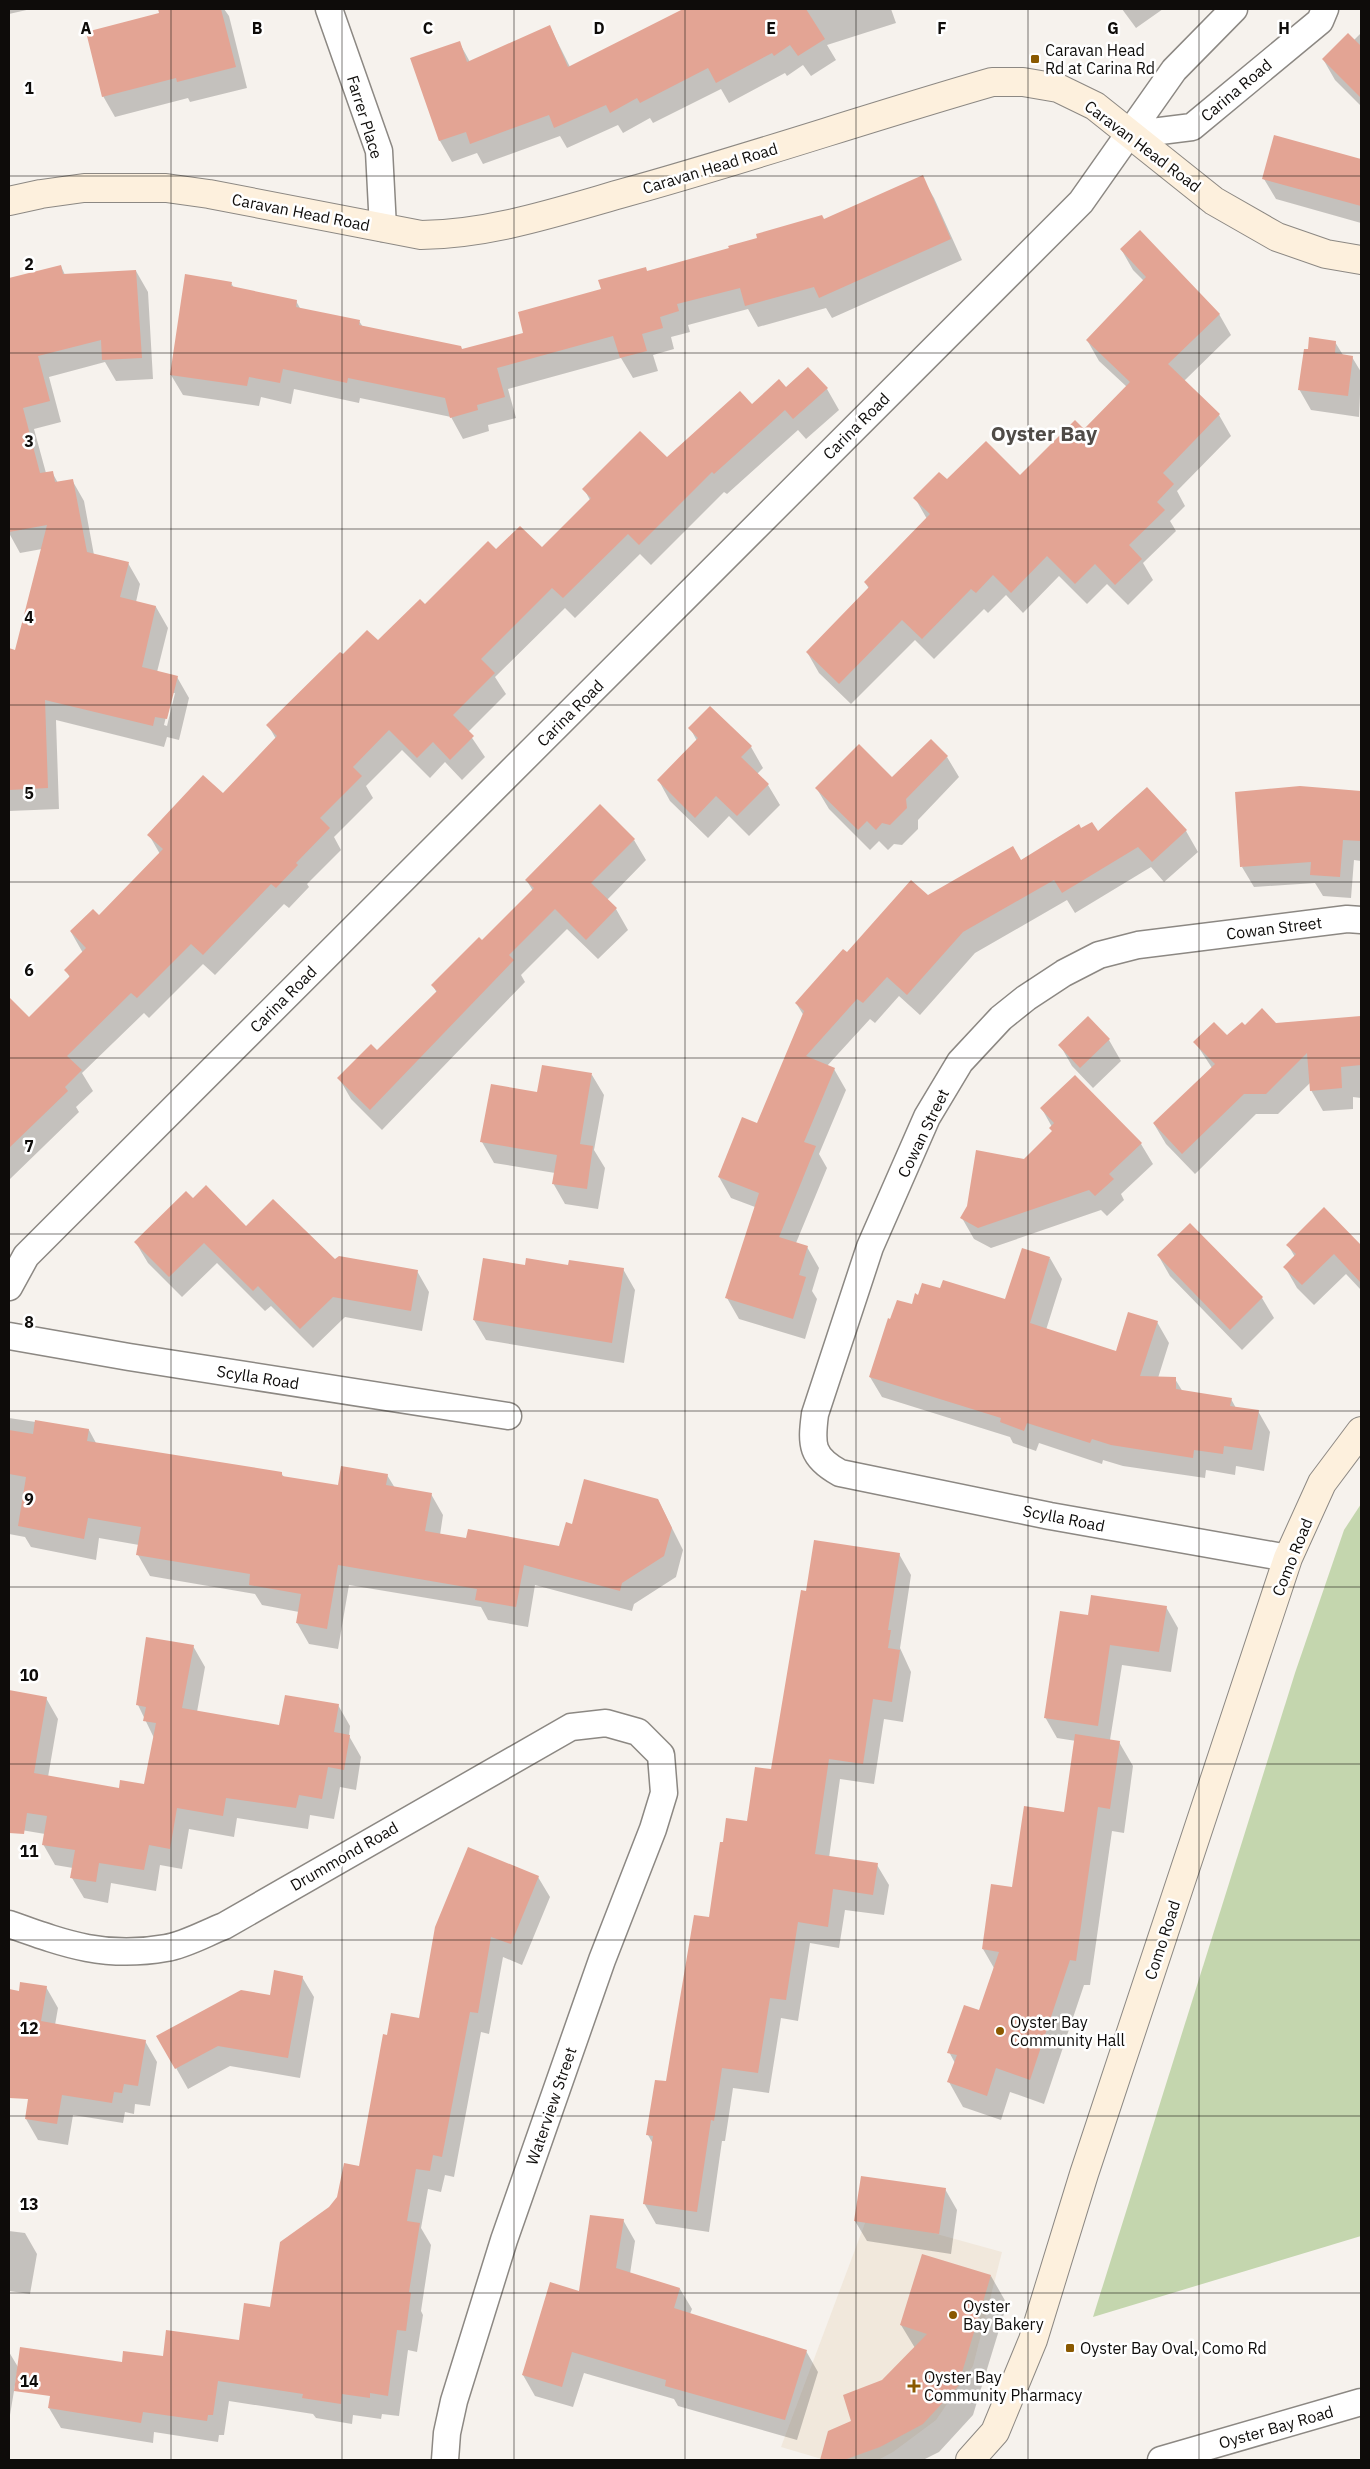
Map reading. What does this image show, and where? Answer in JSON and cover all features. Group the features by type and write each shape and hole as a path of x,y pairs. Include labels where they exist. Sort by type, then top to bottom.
{"street":[{"name":"Farrer Place","path":"330,9 379,151 383,228"},
{"name":"Carina Road","path":"9,1287 26,1256 1081,202 1174,70 1234,9"},
{"name":"Carina Road","path":"1128,135 1192,127 1320,21 1325,9"},
{"name":"Caravan Head Road","path":"9,201 84,188 166,188 209,194 421,235 451,234 497,227 701,172 992,82 1023,82 1058,88 1095,106 1128,135 1214,201 1277,237 1326,254 1361,260"},
{"name":"Cowan Street","path":"840,1473 824,1464 814,1451 812,1434 815,1414 870,1247 927,1117 960,1062 1001,1018 1026,998 1064,973 1099,955 1138,945 1347,919 1361,920"},
{"name":"Scylla Road","path":"9,1336 129,1357 508,1416"},
{"name":"Como Road","path":"976,2459 995,2432 1033,2340 1084,2174 1288,1558 1322,1483 1361,1431"},
{"name":"Scylla Road","path":"840,1473 1050,1516 1288,1558"},
{"name":"Drummond Road","path":"9,1924 66,1944 114,1953 168,1948 224,1926 571,1727 606,1723 638,1732 661,1756"},
{"name":"Waterview Street","path":"445,2460 447,2433 454,2401 504,2240 602,1960 653,1829 664,1793 661,1756"},
{"name":"Oyster Bay Road","path":"1161,2460 1361,2402"}],"shaded area":[{"path":"868,2215 1002,2252 973,2366 936,2420 893,2452 878,2460 825,2460 781,2447"}],"green space":[{"path":"1361,1504 1361,2236 1093,2317 1295,1673 1344,1530"}],"building":[{"path":"158,9 221,9 236,67 177,82 176,78 102,97 86,32 159,13"},
{"path":"683,9 806,9 825,39 798,56 790,45 774,56 772,53 716,83 708,68 640,103 637,98 610,113 606,105 554,128 549,115 470,144 466,132 439,141 410,58 460,41 467,62 550,25 568,67"},
{"path":"1348,33 1361,46 1361,98 1322,59"},
{"path":"1274,135 1361,159 1361,206 1262,179"},
{"path":"923,175 951,239 819,298 814,287 745,306 740,288 677,304 679,311 660,317 663,328 642,334 647,351 620,358 613,336 497,368 505,397 477,405 478,410 450,418 445,398 348,378 347,383 283,369 280,383 249,377 247,386 170,375 185,274 232,282 231,286 297,300 296,307 360,320 359,325 461,346 462,349 523,333 518,312 601,289 598,280 646,267 647,271 729,248 728,246 757,238 756,234 822,215 824,219"},
{"path":"1140,230 1220,314 1168,364 1220,414 1163,473 1174,484 1157,502 1165,510 1129,545 1142,559 1115,585 1095,564 1075,584 1047,556 1011,593 993,575 976,593 971,589 922,639 902,620 839,684 806,652 869,587 864,582 930,514 913,498 939,472 947,479 986,441 1020,475 1075,420 1084,429 1130,382 1086,340 1146,277 1120,249"},
{"path":"61,265 63,274 136,270 142,358 102,360 101,340 38,356 50,401 23,408 40,473 53,471 55,482 73,479 87,552 129,562 120,597 156,606 142,667 178,676 167,719 155,717 153,726 45,700 48,788 9,790 9,648 15,650 47,525 9,532 9,278"},
{"path":"1309,337 1336,341 1335,353 1353,356 1348,396 1298,390 1304,349 1308,349"},
{"path":"808,367 828,388 793,419 785,410 714,474 712,472 639,545 628,534 563,598 552,588 481,659 495,673 453,715 474,736 450,760 433,742 417,758 389,730 353,767 362,776 320,818 330,828 296,863 298,865 276,888 271,884 203,955 191,944 137,998 131,993 67,1056 82,1070 65,1087 68,1091 9,1148 9,997 29,1017 70,976 64,970 86,948 70,931 93,909 99,915 163,849 147,835 203,775 223,793 277,736 266,725 340,652 343,654 367,630 378,640 420,599 425,604 488,541 496,549 520,526 542,547 591,498 582,489 640,431 667,457 740,391 752,404 779,379 786,387"},
{"path":"710,706 752,746 741,757 769,784 737,816 716,796 695,818 657,780 698,738 688,728"},
{"path":"931,739 948,756 906,799 907,808 890,825 882,823 876,830 867,821 858,830 815,788 859,744 892,777"},
{"path":"1300,786 1361,791 1361,841 1343,840 1340,877 1310,875 1311,862 1240,867 1235,792"},
{"path":"1147,787 1187,830 1152,862 1138,847 1062,893 1054,880 963,932 907,995 887,977 863,1003 857,999 806,1056 835,1068 804,1142 816,1146 779,1237 808,1246 799,1275 806,1277 793,1319 725,1298 759,1193 718,1177 742,1117 757,1123 804,1011 795,1003 843,949 847,952 911,880 928,895 1013,846 1021,860 1079,824 1081,828 1092,822 1098,831"},
{"path":"600,804 635,839 591,883 617,908 586,940 555,909 509,955 514,960 370,1110 337,1078 371,1044 377,1050 437,991 431,985 479,937 482,940 534,888 525,880"},
{"path":"1262,1008 1276,1023 1361,1016 1361,1065 1341,1067 1342,1088 1310,1091 1307,1053 1266,1094 1244,1094 1182,1154 1153,1123 1215,1064 1193,1042 1214,1022 1227,1035 1242,1022 1245,1025"},
{"path":"1088,1016 1110,1039 1080,1068 1058,1045"},
{"path":"542,1065 592,1073 580,1144 593,1146 587,1189 552,1184 557,1155 480,1142 491,1084 537,1092"},
{"path":"1075,1075 1142,1143 1109,1174 1114,1179 1095,1196 1089,1190 978,1228 960,1218 967,1206 976,1150 1024,1159 1052,1131 1049,1128 1054,1123 1040,1108"},
{"path":"206,1185 246,1226 273,1199 335,1259 339,1256 418,1270 411,1311 333,1297 300,1329 258,1286 253,1291 204,1243 169,1277 134,1242 186,1191 193,1198"},
{"path":"1324,1207 1361,1245 1361,1283 1334,1254 1302,1285 1283,1267 1296,1254 1286,1245"},
{"path":"1190,1223 1263,1297 1230,1330 1157,1255"},
{"path":"1022,1248 1050,1257 1030,1323 1116,1351 1128,1312 1158,1321 1140,1376 1176,1377 1176,1389 1232,1398 1230,1406 1259,1410 1252,1450 1224,1446 1223,1454 1194,1450 1193,1458 1111,1445 1092,1439 1090,1443 1027,1423 1024,1431 1000,1422 1001,1418 869,1377 888,1318 890,1319 897,1300 912,1304 915,1293 918,1295 922,1283 940,1288 943,1280 1005,1299"},
{"path":"483,1258 525,1265 526,1258 568,1265 569,1260 624,1268 612,1343 473,1320"},
{"path":"35,1420 89,1429 87,1441 282,1472 282,1476 338,1485 341,1466 388,1474 386,1485 432,1493 425,1531 466,1538 468,1529 559,1546 566,1522 572,1524 584,1479 658,1499 672,1528 664,1556 622,1583 620,1591 524,1565 516,1607 475,1600 477,1589 338,1565 327,1629 296,1623 301,1594 249,1585 250,1574 136,1555 141,1527 88,1518 84,1539 18,1526 26,1477 9,1474 9,1430 33,1434"},
{"path":"814,1540 900,1553 888,1630 891,1630 888,1648 900,1650 892,1702 873,1699 863,1764 829,1759 815,1854 878,1863 873,1895 833,1889 828,1927 798,1922 786,2000 770,1998 758,2073 722,2068 714,2121 711,2120 697,2212 643,2204 653,2136 646,2135 655,2080 666,2081 694,1915 709,1917 720,1842 723,1842 726,1818 747,1821 755,1767 771,1769 801,1590 806,1591"},
{"path":"1091,1595 1167,1606 1159,1652 1110,1645 1098,1726 1044,1718 1060,1611 1088,1615"},
{"path":"146,1637 194,1645 182,1708 279,1725 285,1695 339,1704 334,1732 350,1735 344,1770 328,1767 322,1799 299,1795 296,1808 226,1798 223,1816 177,1808 170,1849 149,1845 144,1870 99,1863 96,1882 70,1878 75,1850 42,1845 47,1816 27,1813 24,1834 9,1833 9,1690 47,1697 34,1773 119,1788 120,1780 144,1784 156,1723 143,1721 146,1707 136,1705"},
{"path":"1075,1734 1120,1741 1110,1809 1098,1807 1076,1961 1070,1960 1030,2080 996,2068 987,2096 947,2082 957,2055 947,2053 964,2005 979,2010 999,1952 982,1949 991,1884 1012,1887 1024,1806 1064,1812"},
{"path":"468,1847 539,1876 511,1944 491,1937 478,2013 470,2012 442,2157 433,2155 430,2171 416,2169 407,2221 420,2223 409,2292 411,2293 406,2331 397,2330 388,2396 370,2393 370,2398 342,2394 341,2404 302,2398 303,2394 218,2381 213,2415 208,2415 207,2421 143,2412 141,2423 48,2408 50,2396 14,2391 20,2347 122,2362 123,2351 163,2356 166,2330 239,2340 244,2303 270,2307 280,2242 329,2207 337,2197 344,2163 359,2166 383,2034 387,2035 391,2013 419,2018 435,1927"},
{"path":"274,1970 303,1976 288,2058 218,2046 175,2069 156,2036 241,1990 270,1995"},
{"path":"20,1982 47,1986 41,2021 146,2040 138,2086 124,2084 122,2093 114,2092 112,2103 62,2095 57,2124 25,2119 28,2099 9,2098 9,1989 19,1991"},
{"path":"861,2176 946,2188 939,2234 854,2221"},
{"path":"590,2215 624,2219 616,2268 680,2288 674,2308 807,2350 785,2420 665,2386 666,2380 572,2352 562,2387 522,2375 550,2282 579,2291"},
{"path":"922,2254 991,2275 958,2386 923,2424 880,2447 844,2460 820,2460 828,2431 851,2421 843,2395 882,2380 927,2334 900,2325"}],"place":[{"name":"Caravan Head Rd at Carina Rd","path":"1035,59"},
{"name":"Oyster Bay Community Hall","path":"1000,2031"},
{"name":"Oyster Bay Bakery","path":"953,2315"},
{"name":"Oyster Bay Oval, Como Rd","path":"1070,2348"},
{"name":"Oyster Bay Community Pharmacy","path":"914,2386"}],"district":[{"name":"Oyster Bay","path":"1044,434"}]}
